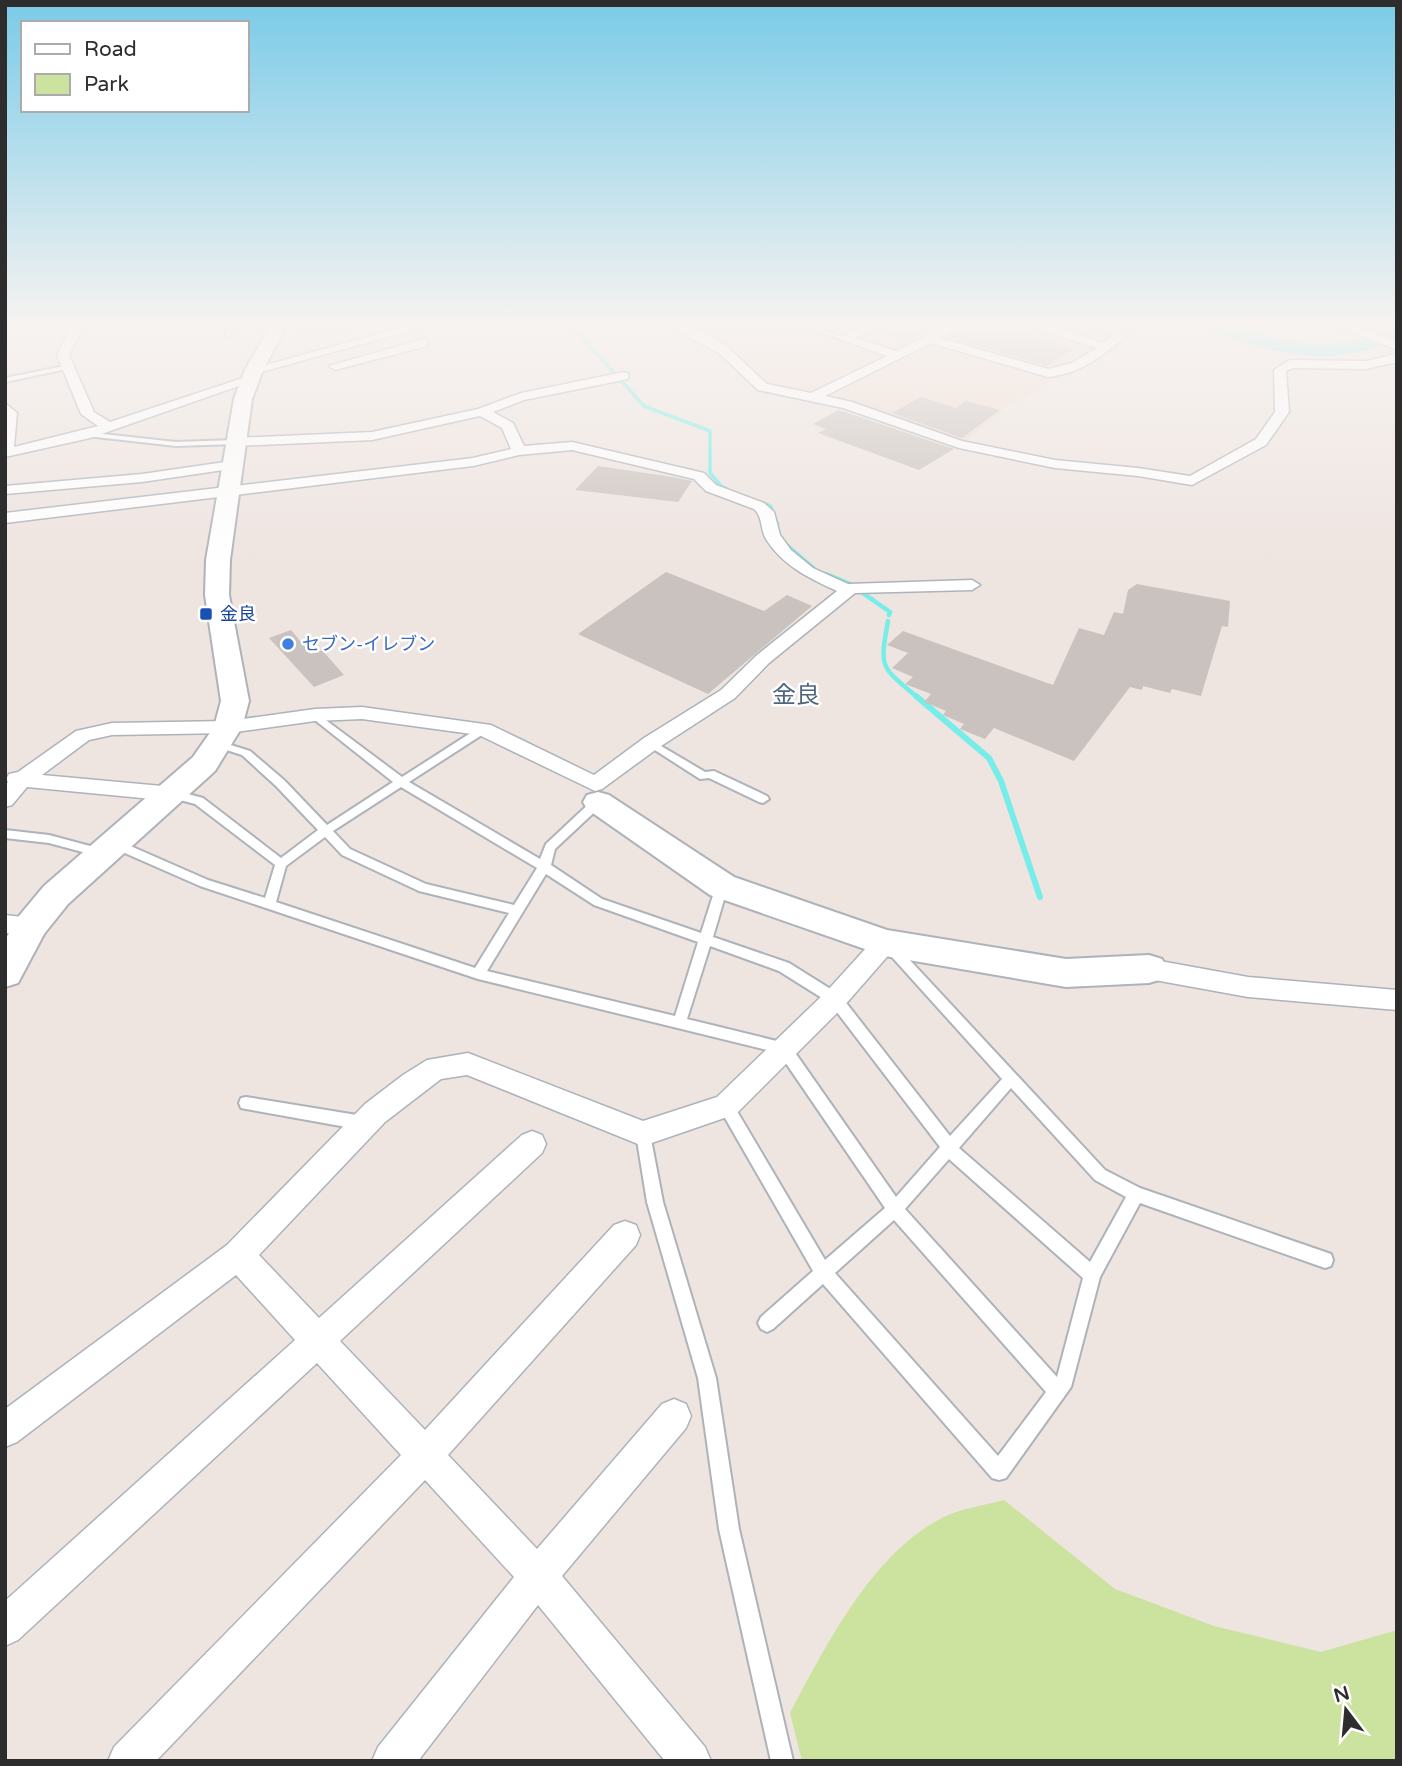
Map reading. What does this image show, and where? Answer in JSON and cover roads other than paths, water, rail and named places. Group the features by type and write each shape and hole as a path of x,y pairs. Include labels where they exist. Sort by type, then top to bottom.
{"street":[{"path":"85,405 88,414 108,427"},
{"path":"5,407 10,413 6,453 50,450 87,434 175,405"},
{"path":"5,973 18,925 173,794 204,764 223,735 235,701 217,595 218,560 236,442 247,405"},
{"path":"236,442 372,436 482,412 499,405"},
{"path":"848,405 959,444 1055,464 1138,472 1192,481 1261,442 1282,412 1282,405"},
{"path":"482,412 508,426 519,451"},
{"path":"5,490 42,481 230,479 473,462 519,451 572,446 699,476 711,488 759,506 766,512 772,536 785,553 807,571 851,588 972,585"},
{"path":"5,518 29,516 230,479"},
{"path":"29,516 42,481"},
{"path":"596,793 652,743 728,694 763,659 851,588"},
{"path":"5,800 13,778 83,735 112,729 223,735 315,715 362,713 484,729 596,793 722,886 885,943 1066,973 1149,969 1248,987 1397,1000"},
{"path":"13,778 173,794"},
{"path":"5,1430 238,1255 365,1123 412,1083 436,1068 468,1064 643,1134 726,1106 835,999 885,943"},
{"path":"5,1627 532,1144"},
{"path":"128,1761 425,1455 625,1235"},
{"path":"238,1255 538,1576 691,1761"},
{"path":"392,1761 538,1576 674,1416"}],"lane":[{"path":"87,434 176,444 236,442"},
{"path":"315,715 402,783 598,902 706,942 785,967 835,999 949,1147 1093,1275"},
{"path":"269,905 281,864 327,830 484,729"},
{"path":"223,735 246,753 327,830 346,852 423,888 517,911"},
{"path":"652,743 704,776 710,774 763,799"},
{"path":"478,974 544,867 550,847 596,793"},
{"path":"173,794 199,801 281,864"},
{"path":"5,834 109,849 478,974 784,1048 895,1209 1057,1391"},
{"path":"679,1024 722,886"},
{"path":"885,943 1100,1175 1136,1194 1325,1260"},
{"path":"767,1323 895,1209 1011,1078"},
{"path":"246,1103 365,1123"},
{"path":"726,1106 823,1272 999,1471 1065,1381 1093,1275 1136,1194"},
{"path":"643,1134 655,1202 707,1378 729,1529 782,1761"}],"waterway":[{"path":"643,405 710,431 710,473 722,487"},
{"path":"722,487 726,489"},
{"path":"759,502 770,506 777,524"},
{"path":"784,543 813,568"},
{"path":"826,574 850,584 890,612 889,615"},
{"path":"888,621 884,649 886,666 896,679 918,698"},
{"path":"916,696 989,758 1001,781 1040,897"}],"place":[{"name":"金良","path":"206,614"},
{"name":"セブン-イレブン","path":"288,644"}],"district":[{"name":"金良","path":"796,695"}]}
